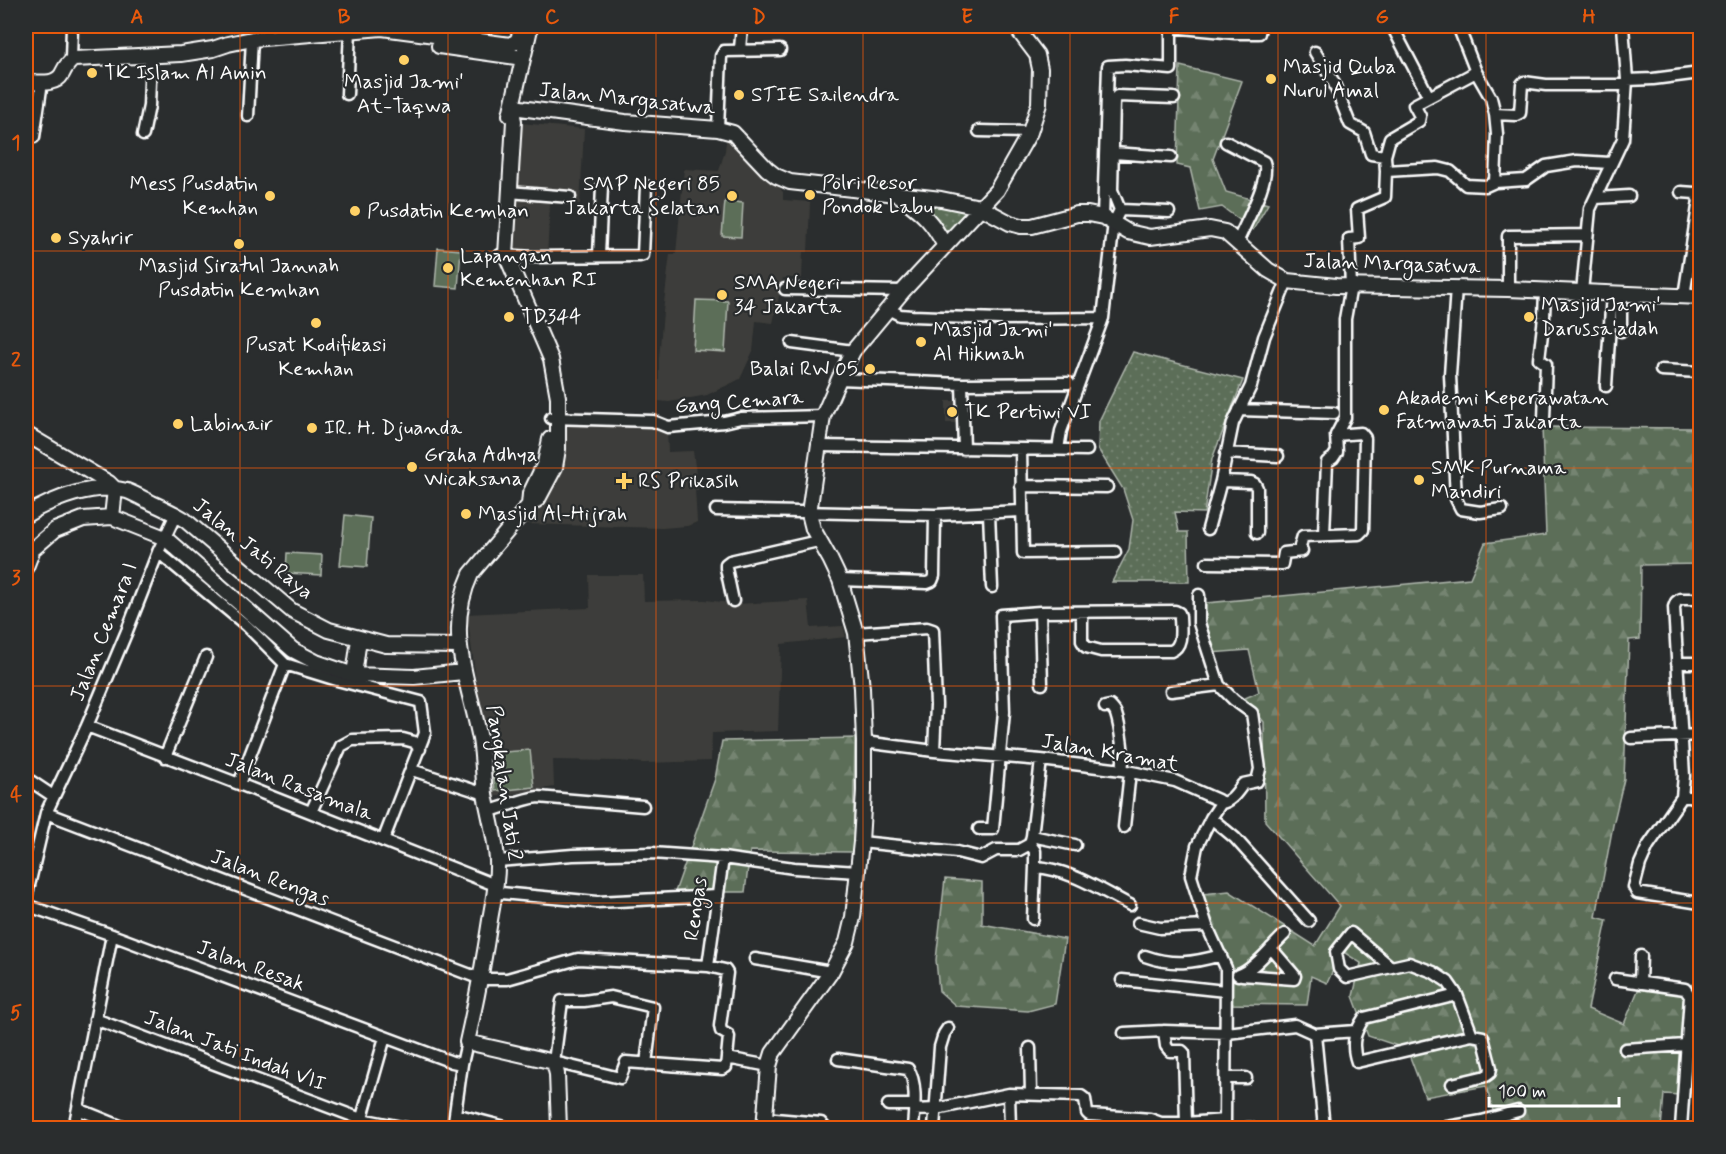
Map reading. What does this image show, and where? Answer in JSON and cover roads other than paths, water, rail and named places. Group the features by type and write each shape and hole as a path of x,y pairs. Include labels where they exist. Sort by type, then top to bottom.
{"main road":[{"path":"26,82 57,80 71,59 200,52 252,39 366,30 382,36 454,43 510,45 517,41 524,26"},
{"path":"502,255 512,121 522,58 530,26"},
{"path":"764,1123 773,1053 831,972 850,933 861,842 864,742 862,688 856,633 840,580 813,529 812,514 826,446 824,416 853,351 893,312 903,291 997,190 1030,132 1039,104 1040,69 1037,55 1015,26"},
{"path":"454,43 522,58"},
{"name":"Jalan Margasatwa","path":"512,121 625,122 718,129 733,133 767,169 790,182 942,199 980,207 1021,226 1032,226 1077,214 1088,214 1112,216 1128,231 1150,237 1209,230 1225,231 1268,270 1287,281 1351,286 1508,289 1701,297"},
{"path":"896,193 922,212 935,228 945,246"},
{"name":"Pangkalan Jati 2","path":"467,1042 481,979 497,861 480,740 459,646 460,607 471,574 529,505 538,499 555,467 558,449 555,418 544,359 502,255"},
{"path":"26,434 109,483 115,489 112,517"},
{"name":"Jalan Jati Raya","path":"26,515 68,495 99,490 126,491 176,514 292,611 329,630 386,645 459,646"},
{"path":"26,567 29,545 69,523 98,517 112,517 165,538 293,650 316,662 354,675 414,677 463,672"},
{"path":"354,675 359,639"},
{"path":"467,1042 554,1062 557,1074 559,1128"}],"street":[{"path":"71,59 72,26"},
{"path":"740,49 742,26"},
{"path":"1392,26 1429,97"},
{"path":"1458,26 1476,72 1491,98 1495,114 1497,134 1495,182"},
{"path":"1582,292 1590,209 1623,139 1626,82 1623,26"},
{"path":"1112,216 1108,66 1125,65 1171,69 1171,27 1235,33 1260,29"},
{"path":"347,94 350,31"},
{"path":"248,116 252,39"},
{"path":"718,129 721,56 724,51 780,50"},
{"path":"1315,52 1333,81 1350,124 1364,132 1371,154 1385,156"},
{"path":"143,135 149,106 151,56"},
{"path":"1324,534 1327,462 1334,458 1337,452 1336,435 1345,418 1345,319 1351,286 1349,239 1359,238 1357,209 1385,197 1385,156 1390,138 1419,121 1420,116 1414,105 1476,72"},
{"path":"1495,114 1516,115 1520,113 1524,82 1546,84 1626,82 1701,73"},
{"path":"34,137 42,82"},
{"path":"1058,449 1061,431 1102,318 1112,216 1114,100 1117,96 1174,98"},
{"path":"978,131 1030,132"},
{"path":"1227,142 1264,162 1266,168 1259,197 1237,243"},
{"path":"1113,153 1171,157"},
{"path":"1386,171 1438,168 1450,171 1466,185 1486,186 1495,182 1526,180 1546,166 1577,160 1610,163"},
{"path":"599,256 602,186"},
{"path":"502,255 534,257 643,255 646,186"},
{"path":"1681,192 1695,193 1699,200 1684,296"},
{"path":"1596,198 1629,196"},
{"path":"506,197 570,197"},
{"path":"1112,216 1169,212"},
{"path":"1508,289 1508,236 1587,235"},
{"path":"1208,529 1233,423 1251,386 1264,337 1287,281"},
{"path":"1456,288 1450,375 1456,499 1461,508 1469,510 1480,512 1502,509"},
{"path":"785,289 903,291"},
{"path":"1544,419 1546,364 1539,359 1545,291"},
{"path":"1616,294 1621,331"},
{"path":"1606,386 1616,294"},
{"path":"893,312 1000,319 1102,318"},
{"path":"792,343 853,351"},
{"path":"1661,370 1701,372"},
{"path":"842,379 962,384 1069,383"},
{"path":"962,384 964,449"},
{"path":"1239,410 1334,413"},
{"name":"Gang Cemara","path":"555,418 653,421 668,427 724,422 741,418 824,416"},
{"path":"1208,563 1282,564 1284,553 1302,551 1300,546 1303,536 1359,534 1363,530 1365,438 1361,433 1336,435"},
{"path":"826,446 1087,450"},
{"path":"1021,449 1023,551 1025,554 1115,552"},
{"path":"1226,453 1278,456"},
{"path":"1221,481 1255,484 1257,488 1257,533"},
{"path":"1022,486 1107,487"},
{"path":"716,510 812,514 935,515 1022,511"},
{"path":"988,513 992,587"},
{"name":"Jalan Cemara I","path":"26,898 46,813 87,726 158,552 176,514"},
{"path":"840,580 927,583 932,581 935,515"},
{"path":"733,601 726,568 726,564 730,561 818,541"},
{"path":"158,552 239,620 285,664 421,702 425,733 383,841"},
{"path":"888,1105 936,1109 1010,1094 1081,1096 1085,1099 1089,1115 1150,1119 1161,1126 1227,1124 1226,968 1207,926 1191,876 1197,846 1210,818 1221,803 1235,795 1243,784 1257,781 1260,769 1252,713 1219,685 1200,623 1200,595"},
{"path":"1701,599 1680,599 1674,607 1684,776 1682,797 1648,846 1634,887 1637,893 1701,903"},
{"path":"978,829 993,829 1004,712 1001,615 1040,612 1175,611 1180,616 1180,645 1171,651 1101,651 1086,647 1082,641 1082,612"},
{"path":"1040,612 1042,684"},
{"path":"856,633 927,628 933,630 936,705 933,751"},
{"path":"165,757 206,657"},
{"path":"1677,663 1701,663"},
{"path":"239,784 285,664"},
{"path":"1171,692 1219,685"},
{"path":"1105,707 1110,706 1116,712 1126,771 1124,827"},
{"name":"Jalan Rasamala","path":"87,726 383,841 495,888 501,893 597,902 718,896"},
{"path":"1631,738 1701,735"},
{"path":"310,812 341,746 352,740 403,739 414,742 420,749"},
{"name":"Jalan Kramat","path":"864,742 1126,771 1175,781 1221,803"},
{"path":"1033,919 1035,850 1031,840 1041,760"},
{"path":"412,770 486,794"},
{"path":"26,778 53,796"},
{"path":"489,811 524,799 538,797 643,806"},
{"path":"1682,797 1701,797"},
{"name":"Jalan Rengas","path":"46,813 481,979"},
{"path":"1210,818 1235,838 1309,921"},
{"path":"861,842 957,852 981,858 996,850 1019,850 1031,840 1075,845"},
{"path":"497,861 573,855 652,853 723,858 794,868 858,872"},
{"name":"Rengas","path":"708,966 723,858"},
{"path":"1035,867 1065,874 1130,905"},
{"name":"Jalan Resak","path":"26,905 462,1064"},
{"path":"1138,923 1160,928 1207,926"},
{"path":"1390,967 1351,933 1336,952 1339,969 1347,977 1409,963 1433,972 1448,982 1457,995 1472,1035"},
{"path":"1242,975 1285,934"},
{"path":"74,1128 112,935"},
{"path":"1226,975 1294,979 1295,976 1271,948"},
{"path":"1146,956 1162,962 1188,963 1221,955"},
{"path":"1640,982 1641,956"},
{"path":"481,979 507,979 578,959 708,966 725,970 728,973 720,1026 721,1031 728,1035 726,1067 722,1069 646,1064 626,1062 620,1078 554,1062 562,1001 611,997 653,1007 646,1064"},
{"path":"755,959 831,972"},
{"path":"1615,979 1684,989 1690,996 1681,1128"},
{"path":"1122,980 1225,991"},
{"path":"1452,1084 1490,1073 1491,1068 1483,1037 1472,1035 1357,1062 1354,1054 1354,1036 1364,1018 1457,995"},
{"name":"Jalan Jati Indah VII","path":"95,1018 360,1124 407,1128"},
{"path":"1124,1033 1164,1031 1227,1033 1295,1024 1316,1034 1356,1031"},
{"path":"1688,1024 1701,1026"},
{"path":"934,1128 940,1047 948,1028"},
{"path":"1164,1031 1166,1046 1170,1051 1184,1053 1186,1124"},
{"path":"1316,1034 1324,1128"},
{"path":"360,1124 385,1036"},
{"path":"453,1128 467,1042"},
{"path":"1625,1049 1686,1045"},
{"path":"1030,1048 1031,1094"},
{"path":"727,1058 770,1066"},
{"path":"838,1059 908,1069 911,1072 914,1091 913,1128"},
{"path":"1226,1078 1246,1078"},
{"path":"1010,1094 1010,1128"},
{"path":"78,1109 124,1128"},
{"path":"1442,1128 1518,1111"},
{"path":"455,1114 509,1128"},
{"path":"764,1123 821,1123 825,1128"}],"place":[{"name":"Masjid Jami' At-Taqwa","path":"404,60"},
{"name":"TK Islam Al Amin","path":"92,73"},
{"name":"Masjid Quba Nurul Amal","path":"1271,79"},
{"name":"STIE Sailendra","path":"739,95"},
{"name":"Polri Resor Pondok Labu","path":"810,195"},
{"name":"Mess Pusdatin Kemhan","path":"270,196"},
{"name":"SMP Negeri 85 Jakarta Selatan","path":"732,196"},
{"name":"Pusdatin Kemhan","path":"355,211"},
{"name":"Syahrir","path":"56,238"},
{"name":"Masjid Siratul Jannah Pusdatin Kemhan","path":"239,244"},
{"name":"Lapangan Kemenhan RI","path":"448,268"},
{"name":"SMA Negeri 34 Jakarta","path":"722,295"},
{"name":"TD344","path":"509,317"},
{"name":"Masjid Jami' Darussa'adah","path":"1529,317"},
{"name":"Pusat Kodifikasi Kemhan","path":"316,323"},
{"name":"Masjid Jami' Al Hikmah","path":"921,342"},
{"name":"Balai RW 05","path":"870,369"},
{"name":"Akademi Keperawatan Fatmawati Jakarta","path":"1384,410"},
{"name":"TK Pertiwi VI","path":"952,412"},
{"name":"Labinair","path":"178,424"},
{"name":"IR. H. Djuanda","path":"312,428"},
{"name":"Graha Adhya Wicaksana","path":"412,467"},
{"name":"SMK Purnama Mandiri","path":"1419,480"},
{"name":"RS Prikasih","path":"624,481"},
{"name":"Masjid Al-Hijrah","path":"466,514"}]}
